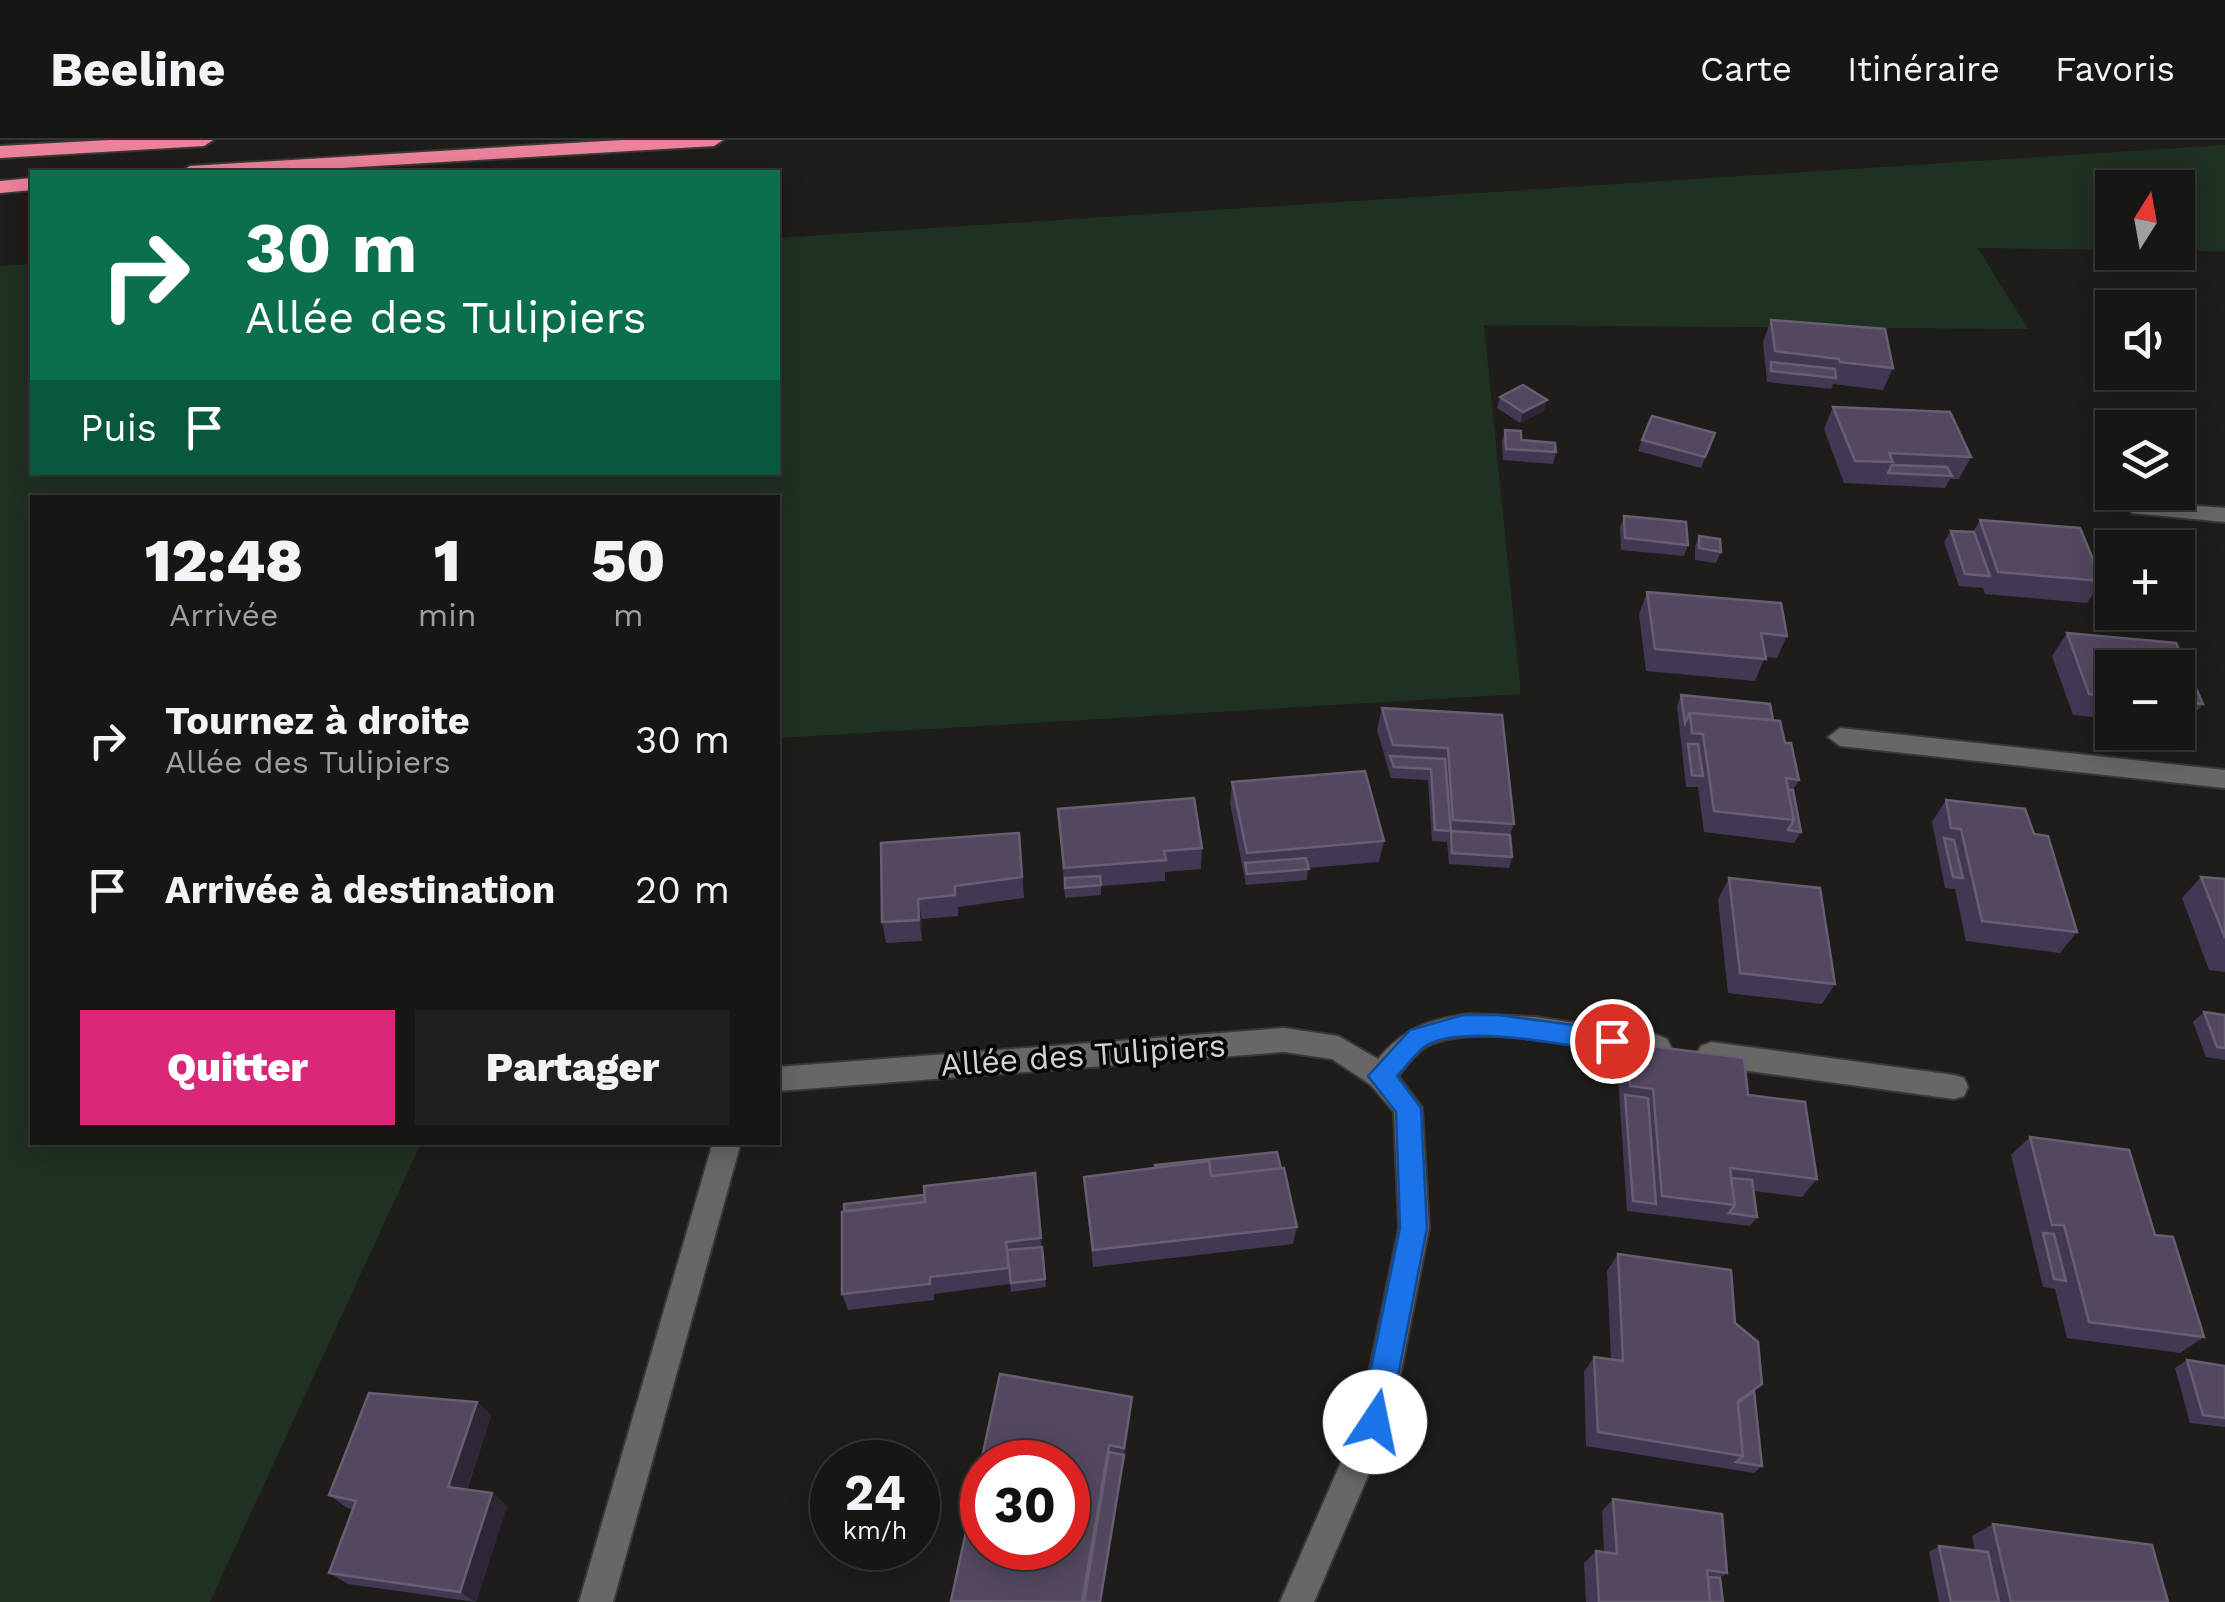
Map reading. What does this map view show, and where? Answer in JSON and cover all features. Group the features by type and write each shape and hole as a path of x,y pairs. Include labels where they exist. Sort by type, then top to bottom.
{"highway":[{"path":"0,152 204,140"},
{"path":"220,170 714,140"},
{"path":"0,186 30,184"}],"street":[{"path":"2164,510 2225,515"},
{"path":"1840,737 2225,779"},
{"path":"1381,1076 1418,1037 1463,1026 1498,1026 1954,1087"},
{"name":"Allée des Tulipiers","path":"780,1078 1284,1040 1338,1048 1381,1076 1408,1108 1414,1228 1375,1422 1297,1602"},
{"path":"596,1602 726,1145"}],"green space":[{"path":"2225,145 2225,251 2195,251 2195,170 2095,170 2095,250 1978,248 2028,329 1484,325 1521,694 780,738 780,495 30,495 30,1145 420,1145 210,1602 0,1602 0,266 30,264 30,475 780,475 780,238"}],"building":[{"path":"1771,320 1885,329 1893,368 1775,351"},
{"path":"1771,362 1835,369 1836,378 1771,371"},
{"path":"1523,385 1547,400 1523,412 1500,397"},
{"path":"1833,407 1950,412 1971,457 1889,453 1893,462 1855,461"},
{"path":"1652,416 1715,433 1705,457 1642,440"},
{"path":"1505,430 1521,431 1521,440 1555,443 1556,452 1506,449"},
{"path":"1892,465 1947,467 1952,476 1888,473"},
{"path":"1624,516 1686,522 1688,545 1625,538"},
{"path":"1980,520 2080,528 2095,564 2095,580 1998,572"},
{"path":"1951,531 1974,532 1990,576 1965,574"},
{"path":"1699,536 1720,539 1721,552 1699,548"},
{"path":"1647,592 1781,603 1787,636 1761,633 1766,659 1655,649"},
{"path":"2067,633 2176,643 2179,650 2095,650 2095,695 2089,694"},
{"path":"2195,686 2203,704 2195,703"},
{"path":"1681,695 1770,704 1773,720 1690,713 1685,723"},
{"path":"1382,708 1502,715 1514,824 1453,820 1448,748 1393,745"},
{"path":"1690,713 1780,721 1785,743 1791,743 1799,780 1786,778 1794,820 1714,811 1703,734 1692,733"},
{"path":"1688,744 1698,744 1703,776 1692,775"},
{"path":"1390,756 1445,759 1451,831 1435,830 1431,769 1394,767"},
{"path":"1365,771 1384,841 1247,853 1232,782"},
{"path":"1788,790 1793,790 1801,832 1788,830 1794,820"},
{"path":"1194,798 1202,848 1164,851 1166,860 1064,868 1058,809"},
{"path":"1946,800 2025,809 2034,834 2048,836 2077,932 1982,921 1961,829 1951,828"},
{"path":"1451,831 1510,835 1512,857 1452,853"},
{"path":"1019,833 1022,877 955,886 955,895 918,899 919,920 882,922 881,843"},
{"path":"1944,838 1954,840 1963,878 1953,877"},
{"path":"1306,858 1309,869 1247,874 1245,863"},
{"path":"1100,876 1101,885 1065,888 1065,878"},
{"path":"2201,877 2225,879 2225,938"},
{"path":"1729,878 1820,888 1835,984 1740,973"},
{"path":"2204,1012 2225,1015 2225,1048 2217,1047"},
{"path":"1627,1043 1744,1058 1748,1095 1805,1102 1817,1179 1730,1168 1735,1205 1662,1196 1653,1089 1630,1086"},
{"path":"1625,1095 1648,1098 1656,1204 1633,1201"},
{"path":"2030,1137 2129,1150 2155,1235 2173,1237 2204,1337 2089,1322 2064,1225 2052,1225"},
{"path":"1277,1152 1281,1169 1211,1176 1209,1161 1156,1168 1155,1165"},
{"path":"1209,1161 1211,1176 1284,1168 1297,1227 1093,1250 1084,1177"},
{"path":"1035,1174 1041,1238 1006,1242 1009,1268 930,1277 930,1284 842,1294 842,1212 925,1202 924,1186"},
{"path":"1731,1178 1752,1180 1757,1217 1729,1213 1735,1205"},
{"path":"924,1195 925,1202 844,1211 844,1204"},
{"path":"2043,1233 2054,1234 2066,1281 2054,1279"},
{"path":"1042,1247 1045,1279 1011,1283 1007,1250"},
{"path":"1618,1254 1731,1270 1735,1323 1758,1342 1762,1384 1738,1401 1743,1456 1598,1432 1594,1357 1623,1361"},
{"path":"2187,1360 2225,1366 2225,1418 2203,1415"},
{"path":"1000,1374 1132,1397 1124,1448 1109,1445 1090,1555 1090,1440 986,1440"},
{"path":"1754,1391 1762,1466 1736,1462 1743,1456 1738,1403"},
{"path":"369,1393 477,1402 448,1487 492,1493 460,1592 329,1573 356,1501 329,1495"},
{"path":"1109,1452 1124,1455 1100,1602 1084,1602"},
{"path":"1613,1499 1722,1514 1727,1573 1707,1570 1710,1602 1599,1602 1596,1551 1617,1554"},
{"path":"1993,1524 2152,1545 2168,1602 2011,1602"},
{"path":"1939,1546 1988,1552 1999,1602 1951,1602"},
{"path":"960,1559 960,1570 1088,1570 1082,1602 951,1601"},
{"path":"1708,1577 1720,1578 1723,1602 1710,1602"}],"route":[{"path":"1375,1422 1414,1228 1408,1108 1381,1076 1418,1037 1463,1026 1498,1026 1612,1041"}]}
